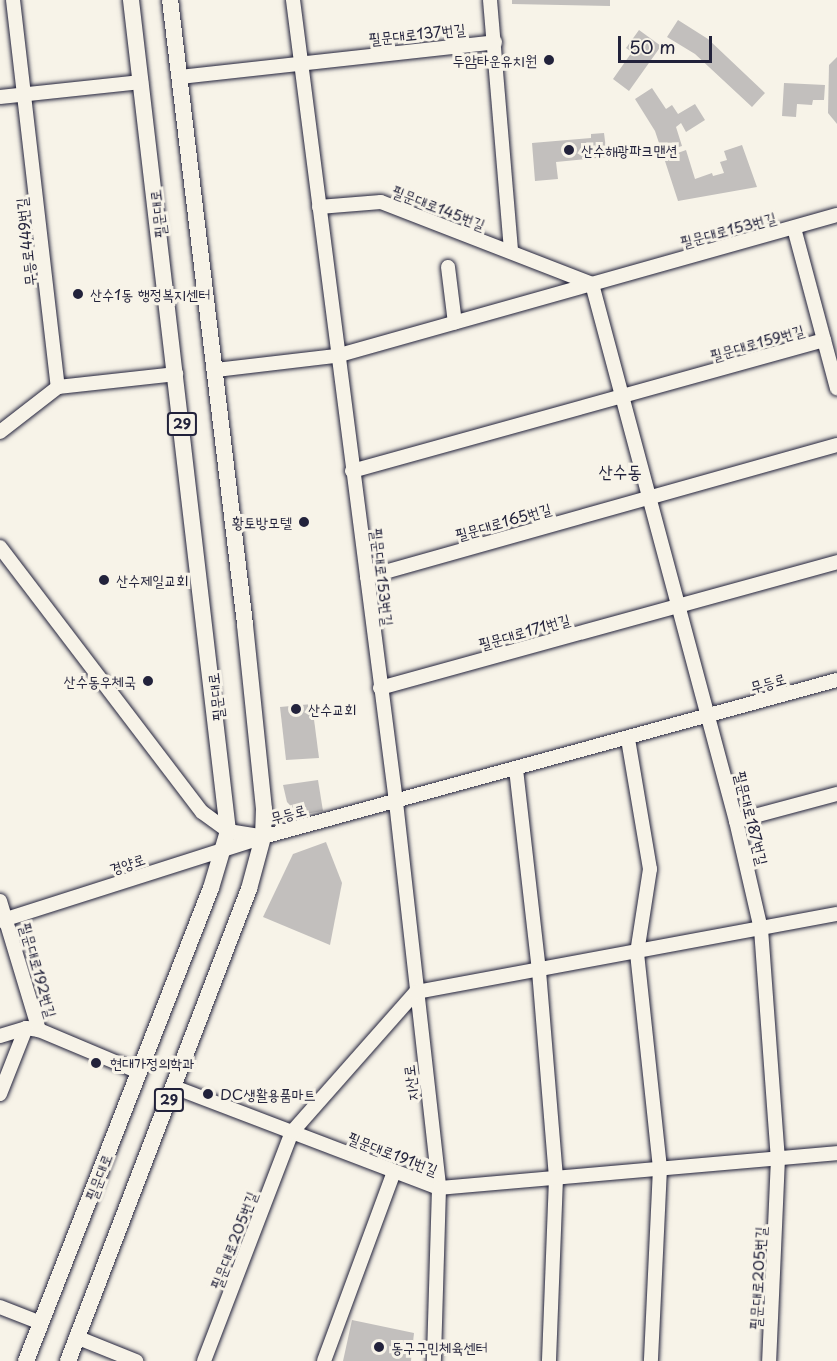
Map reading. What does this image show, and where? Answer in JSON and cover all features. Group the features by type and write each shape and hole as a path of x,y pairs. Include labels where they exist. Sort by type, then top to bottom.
{"main road":[{"name":"필문대로","path":"26,1361 139,1072 224,848 228,831 131,0"},
{"name":"29","path":"68,1361 249,889 263,837 261,770 216,370 170,0"}],"street":[{"name":"무등로449번길","path":"13,0 58,387"},
{"path":"292,0 319,207"},
{"path":"490,0 495,42"},
{"name":"필문대로137번길","path":"180,77 495,42"},
{"name":"필문대로145번길","path":"495,42 510,251"},
{"path":"0,97 141,82"},
{"name":"필문대로145번길","path":"319,207 381,202 592,284"},
{"name":"필문대로153번길","path":"319,207 336,356 396,802"},
{"name":"필문대로153번길","path":"216,370 336,356 837,215"},
{"name":"필문대로159번길","path":"352,471 622,398 824,340 794,228"},
{"path":"448,267 455,323"},
{"path":"592,284 709,716"},
{"path":"824,340 837,388"},
{"path":"0,432 58,387 176,374"},
{"name":"필문대로165번길","path":"367,578 648,496 837,445"},
{"name":"무등로","path":"0,547 202,812 228,831 263,837 837,680"},
{"name":"필문대로171번길","path":"380,688 677,604 837,562"},
{"name":"필문대로187번길","path":"709,716 761,929"},
{"path":"628,739 650,870 637,953 660,1168 651,1361"},
{"path":"516,769 539,971 556,1178 549,1361"},
{"path":"736,820 837,794"},
{"name":"지산로","path":"396,802 439,1188 434,1361"},
{"name":"경양로","path":"4,920 263,837"},
{"name":"필문대로192번길","path":"0,901 32,1029"},
{"path":"292,1132 416,992 637,953 837,914"},
{"path":"761,929 778,1158"},
{"path":"0,1094 32,1029"},
{"name":"필문대로192번길","path":"0,1036 32,1029 139,1072"},
{"name":"필문대로191번길","path":"174,1087 439,1188 837,1153"},
{"name":"필문대로205번길","path":"204,1361 292,1132"},
{"name":"필문대로205번길","path":"769,1361 778,1158"},
{"path":"324,1361 394,1172"},
{"path":"0,1307 41,1323"},
{"path":"76,1338 135,1361"}],"building":[{"path":"512,0 610,0 610,6 512,4"},
{"path":"678,20 708,39 765,93 752,107 695,54 667,37"},
{"path":"639,30 661,46 629,91 613,79 632,52 626,48"},
{"path":"837,57 837,124 828,113 829,65"},
{"path":"784,83 825,85 824,100 813,100 812,105 797,104 796,117 782,116"},
{"path":"652,88 666,109 672,105 678,114 695,104 705,120 686,132 681,123 676,127 682,146 662,152 655,131 635,99"},
{"name":"산수해광파크맨션","path":"604,133 607,157 556,162 558,179 535,181 532,143 591,138 591,134"},
{"path":"742,145 757,187 678,201 664,158 686,150 695,179 712,173 713,176 724,173 720,162 727,160 724,151"},
{"path":"312,704 319,758 286,760 280,707"},
{"path":"318,780 323,811 299,815 287,802 283,785"},
{"path":"326,842 342,883 330,945 263,917 293,854"},
{"name":"동구구민체육센터","path":"352,1320 414,1333 411,1361 343,1361"}],"place":[{"name":"두암타운유치원","path":"549,60"},
{"name":"산수해광파크맨션","path":"569,150"},
{"name":"산수1동 행정복지센터","path":"78,294"},
{"name":"황토방모텔","path":"304,522"},
{"name":"산수제일교회","path":"104,580"},
{"name":"산수동우체국","path":"148,681"},
{"name":"산수교회","path":"296,709"},
{"name":"현대가정의학과","path":"96,1063"},
{"name":"DC생활용품마트","path":"208,1094"},
{"name":"동구구민체육센터","path":"379,1347"}],"district":[{"name":"산수동","path":"620,471"}]}
